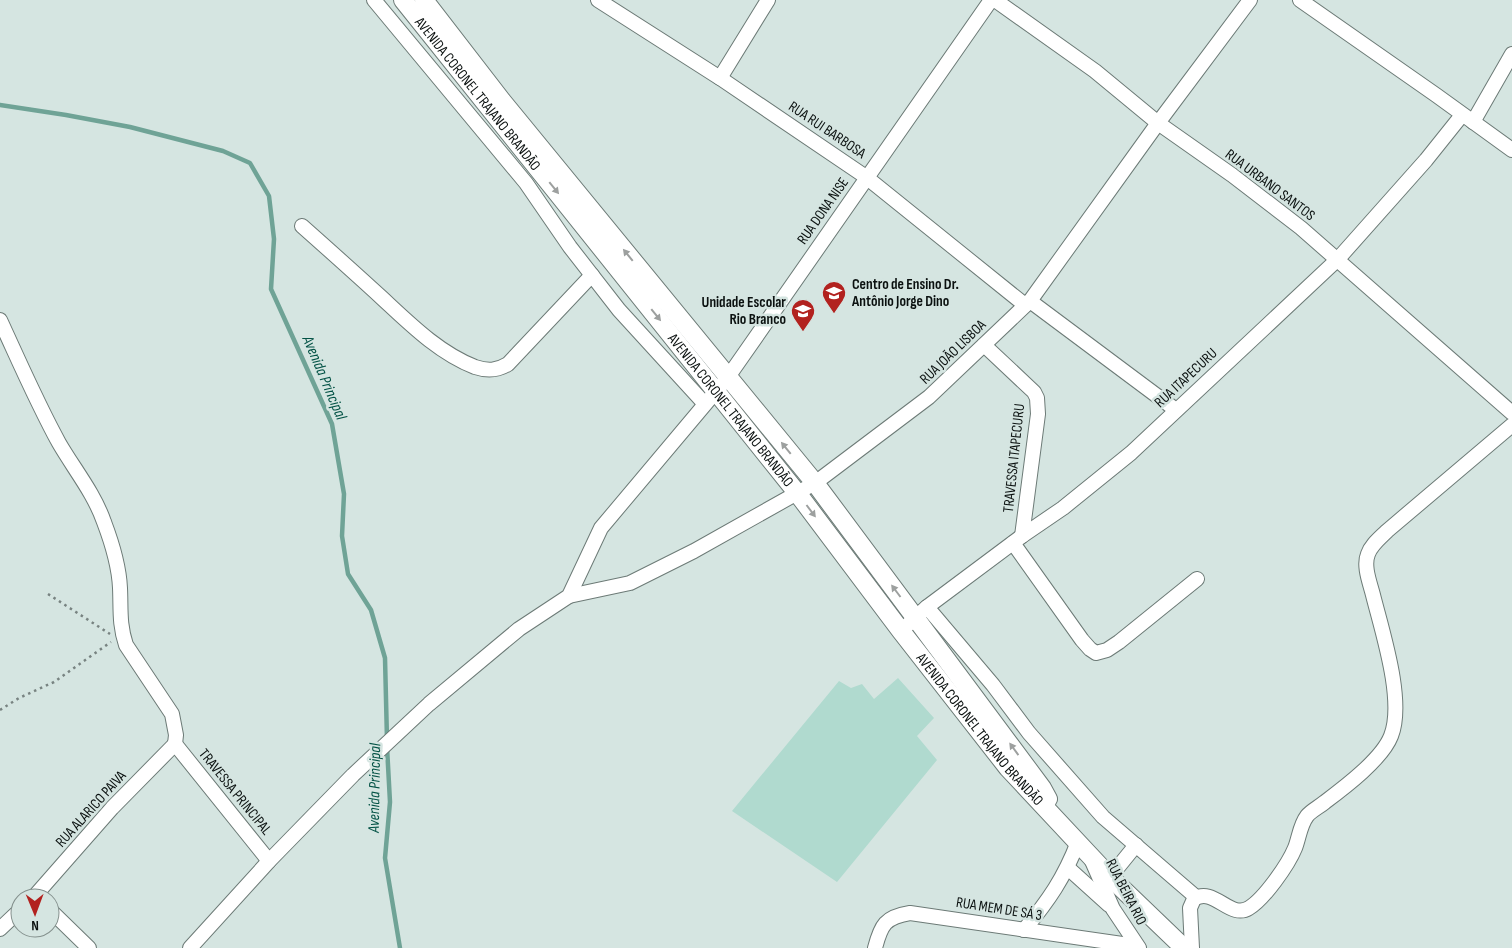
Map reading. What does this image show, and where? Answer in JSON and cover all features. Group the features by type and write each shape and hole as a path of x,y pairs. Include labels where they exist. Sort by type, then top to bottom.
{"main road":[{"name":"AVENIDA CORONEL TRAJANO BRANDÃO","path":"403,0 710,397 798,494 901,631 1008,768 1110,877 1184,948"},
{"name":"AVENIDA CORONEL TRAJANO BRANDÃO","path":"424,0 502,101 922,612 1042,788 1058,820"}],"street":[{"name":"AVENIDA CORONEL TRAJANO BRANDÃO","path":"374,0 526,183 618,310 710,397"},
{"name":"RUA RUI BARBOSA","path":"598,0 720,78 866,176 1027,303 1176,410"},
{"path":"720,78 768,0"},
{"name":"RUA DONA NISE","path":"710,397 728,376 866,176 991,0"},
{"name":"RUA URBANO SANTOS","path":"995,0 1095,71 1158,123 1232,175 1301,228 1512,414"},
{"name":"RUA JOÃO LISBOA","path":"569,596 630,583 694,551 798,494 815,484 929,397 1027,303 1250,0"},
{"path":"1300,0 1512,150"},
{"name":"RUA ITAPECURU","path":"901,631 922,612 1017,539 1092,486 1338,259 1426,160 1467,118 1512,54"},
{"path":"302,226 437,346 475,367 485,369 493,370 508,364 592,275"},
{"path":"0,320 39,406 93,496 104,522 117,565 120,588 120,621 126,645 172,714 176,735 175,744"},
{"name":"TRAVESSA ITAPECURU","path":"984,345 1028,385 1037,398 1038,414 1017,539"},
{"path":"190,948 269,861 354,775 429,704 519,629 569,596 601,528 710,397"},
{"path":"1192,948 1191,902 1196,897 1208,896 1237,910 1243,911 1250,908 1266,892 1290,860 1307,817 1358,775 1384,750 1395,725 1395,695 1388,654 1368,575 1367,555 1375,542 1387,531 1512,425"},
{"path":"1017,539 1082,640 1096,653 1107,650 1197,579"},
{"path":"922,612 993,685 1030,734 1102,817 1196,897"},
{"name":"TRAVESSA PRINCIPAL","path":"175,744 269,861"},
{"name":"RUA ALARICO PAIVA","path":"43,888 112,808 175,744"},
{"path":"1110,877 1136,845"},
{"path":"1024,930 1049,898 1082,846"},
{"name":"RUA BEIRA RIO","path":"1082,846 1113,909 1138,947"},
{"path":"1068,868 1113,909"},
{"name":"RUA MEM DE SÁ 3","path":"875,948 885,923 894,916 910,913 1138,947"},
{"path":"0,929 10,920"},
{"path":"60,920 89,948"}],"path":[{"path":"0,710 19,698 54,682 116,638 48,594"}],"green space":[{"path":"898,678 934,718 917,736 937,760 837,882 732,811 839,681 851,688 862,684 874,699"}],"waterway":[{"name":"Avenida Principal","path":"0,105 130,127 223,151 250,163 269,196 274,239 271,289 332,424 344,494 342,536 348,574 371,610 385,658 387,740"},
{"name":"Avenida Principal","path":"387,747 390,802 385,858 400,948"}],"place":[{"name":"Centro de Ensino Dr. Antônio Jorge Dino","path":"834,314"},
{"name":"Unidade Escolar Rio Branco","path":"803,332"}]}
